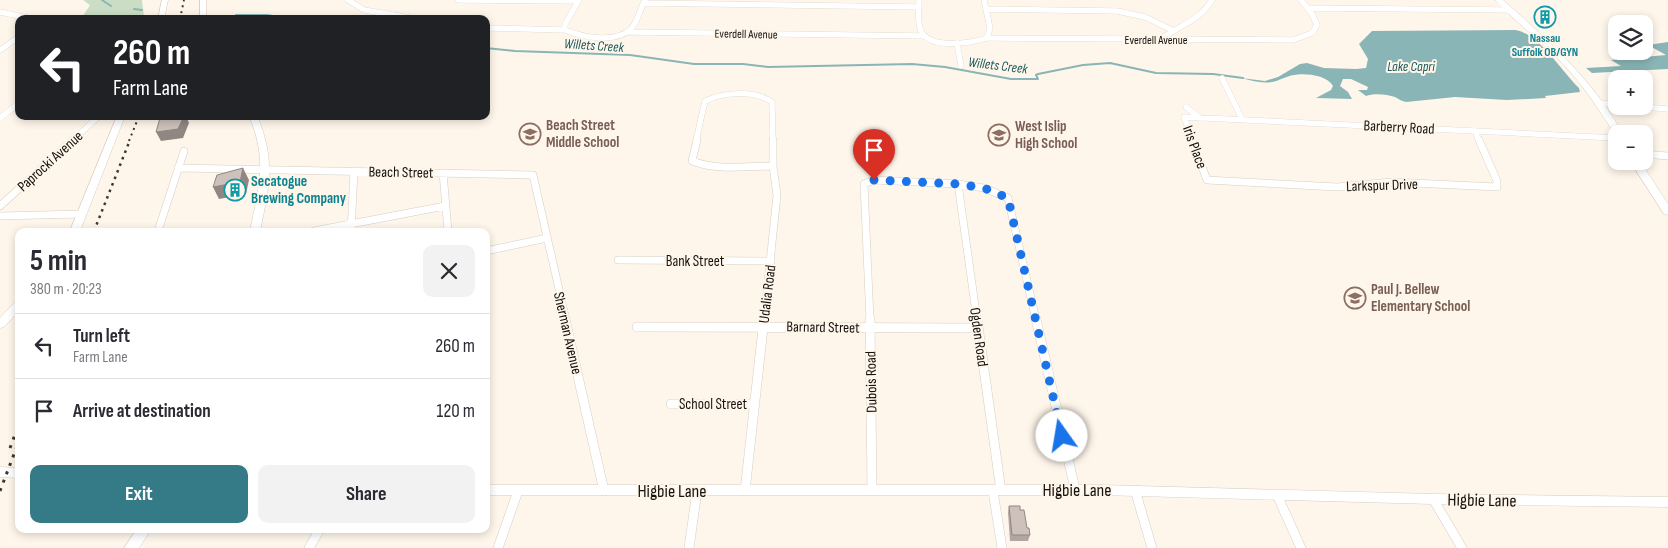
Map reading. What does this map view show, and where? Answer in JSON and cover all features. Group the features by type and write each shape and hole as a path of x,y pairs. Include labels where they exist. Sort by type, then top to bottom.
{"main road":[{"path":"162,15 165,0"},
{"path":"203,0 203,15"},
{"path":"1499,0 1564,57 1601,103 1614,125"},
{"path":"75,228 119,120"},
{"path":"255,120 265,146 266,169 256,228"},
{"path":"1641,170 1668,211"},
{"path":"0,324 15,308"},
{"path":"0,472 15,473"},
{"name":"Higbie Lane","path":"490,490 997,491 1075,489 1433,499 1668,502"},
{"path":"131,548 141,533"}],"street":[{"path":"348,0 364,10 393,15"},
{"path":"458,0 579,1"},
{"path":"918,0 921,30 925,36"},
{"path":"984,0 990,33 987,38"},
{"path":"1161,39 1172,30 1197,18 1210,5 1212,0"},
{"name":"Everdell Avenue","path":"566,30 591,38 628,32 925,36 945,42 957,43 987,38 1292,40 1306,37 1314,32 1317,27 1316,19 1301,0"},
{"path":"490,28 566,30 565,24 579,1"},
{"path":"628,32 634,25 644,1 919,8"},
{"path":"1307,8 1396,6 1509,10"},
{"path":"986,9 1118,11 1145,17 1172,30"},
{"path":"0,12 15,15"},
{"path":"0,50 15,40"},
{"path":"957,43 961,66"},
{"path":"1222,78 1242,120"},
{"name":"Udalia Road","path":"745,491 777,195 773,166 772,102 769,98 758,95 724,95 705,101 692,161 698,165 709,166 773,166"},
{"path":"1601,103 1608,104"},
{"path":"0,118 15,106"},
{"path":"1186,107 1200,118"},
{"path":"1653,108 1668,109"},
{"name":"Iris Place","path":"1200,118 1184,117 1207,180"},
{"name":"Barberry Road","path":"1200,118 1608,138"},
{"name":"Paprocki Avenue","path":"0,206 95,120"},
{"name":"Larkspur Drive","path":"1207,180 1337,186 1392,182 1497,187 1497,181 1475,131"},
{"path":"159,228 184,151"},
{"path":"1653,155 1668,156"},
{"name":"Beach Street","path":"178,168 533,174"},
{"path":"354,171 351,228 445,206"},
{"path":"443,173 448,228"},
{"name":"Sherman Avenue","path":"533,174 604,491"},
{"name":"Dubois Road","path":"872,491 870,328 864,184 874,180 958,184"},
{"path":"958,184 984,188 1008,198 1075,489"},
{"name":"Ogden Road","path":"958,184 978,328 1002,548"},
{"path":"0,216 82,214"},
{"path":"490,250 547,238"},
{"name":"Bank Street","path":"618,260 771,261"},
{"name":"Barnard Street","path":"637,327 978,328"},
{"name":"School Street","path":"671,404 755,404"},
{"path":"1135,490 1152,548"},
{"path":"498,548 518,491"},
{"path":"689,548 697,491"},
{"path":"1277,495 1301,548"},
{"path":"1433,499 1462,548"},
{"path":"309,548 318,533"}],"green space":[{"path":"83,0 142,0 144,15 84,15 90,5"}],"water":[{"name":"Lake Capri","path":"1515,30 1533,38 1541,45 1579,88 1580,92 1545,96 1546,98 1507,100 1455,97 1406,102 1388,95 1376,94 1366,96 1358,90 1367,90 1368,87 1351,79 1343,79 1340,86 1348,92 1352,99 1316,98 1331,90 1333,86 1321,77 1304,74 1288,76 1268,82 1256,82 1241,78 1265,81 1278,77 1300,64 1307,63 1324,68 1366,68 1368,59 1359,44 1372,31"},
{"path":"1668,42 1668,69 1608,70 1608,72 1592,73 1586,68 1621,66 1611,60 1653,60 1653,56 1666,55 1653,48 1653,44"}],"building":[{"path":"159,120 182,120 178,129 156,132"},
{"path":"243,168 240,182 213,187 217,175"},
{"path":"1009,506 1020,506 1020,510 1024,510 1030,535 1012,535"}],"waterway":[{"name":"Willets Creek","path":"102,0 111,6"},
{"name":"Willets Creek","path":"134,9 142,10"},
{"name":"Willets Creek","path":"236,15 267,15"},
{"name":"Willets Creek","path":"490,48 630,55 694,64 743,64 768,67 912,64 945,67 1011,79 1038,79 1036,75 1038,74 1083,65 1110,63 1156,73 1213,74 1243,78"}],"railway":[{"path":"181,15 184,0"},
{"path":"129,141 137,120"},
{"path":"95,228 130,140"},
{"path":"10,448 15,435"},
{"path":"0,491 15,452"}],"place":[{"name":"Nassau Suffolk OB/GYN","path":"1545,17"},
{"name":"Beach Street Middle School","path":"530,134"},
{"name":"West Islip High School","path":"999,135"},
{"name":"Secatogue Brewing Company","path":"235,190"},
{"name":"Paul J. Bellew Elementary School","path":"1355,298"}],"route":[{"path":"874,180 958,184 984,188 1008,198 1062,436"}]}
